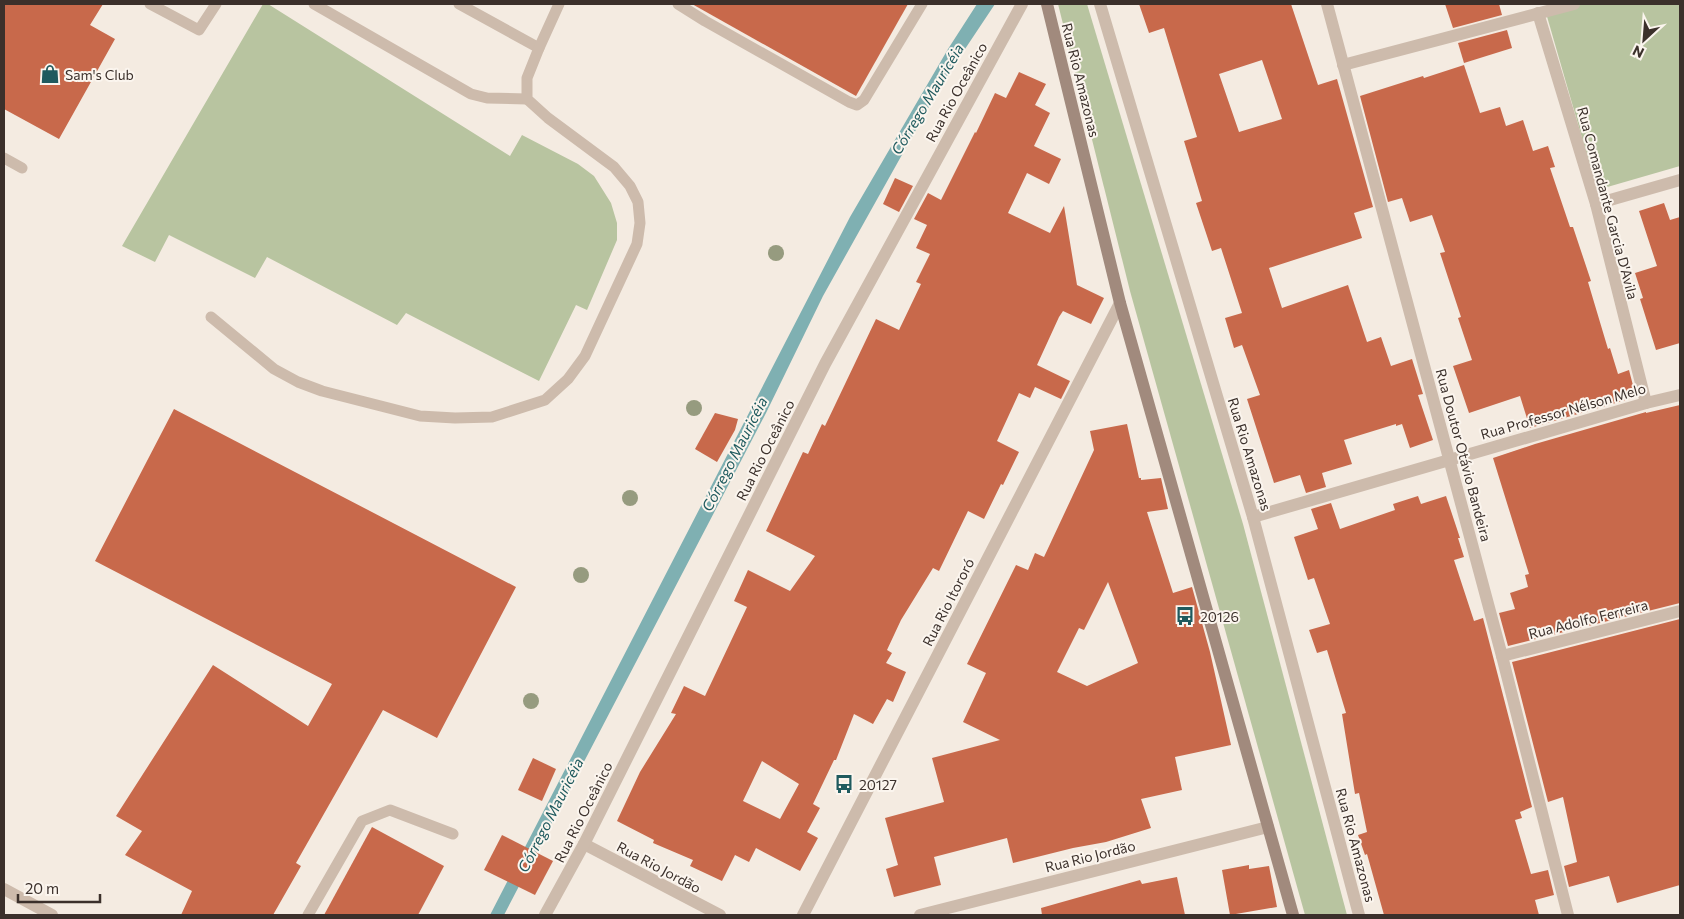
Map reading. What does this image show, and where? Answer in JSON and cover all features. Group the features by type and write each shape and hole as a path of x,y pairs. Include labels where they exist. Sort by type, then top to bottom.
{"street":[{"name":"Rua Rio Oceânico","path":"545,915 584,844 825,364 1022,4"},
{"name":"Rua Rio Amazonas","path":"1047,4 1120,303 1293,915"},
{"name":"Rua Rio Amazonas","path":"1100,4 1253,517 1359,915"},
{"name":"Rua Doutor Otávio Bandeira","path":"1327,4 1450,459 1568,915"},
{"path":"1343,65 1574,4"},
{"name":"Rua Comandante Garcia D'Avila","path":"1538,13 1596,204 1646,403"},
{"path":"1596,204 1680,180"},
{"name":"Rua Rio Itororó","path":"803,915 1120,303"},
{"name":"Rua Professor Nélson Melo","path":"1253,517 1450,459 1680,395"},
{"name":"Rua Adolfo Ferreira","path":"1502,656 1680,611"},
{"name":"Rua Rio Jordão","path":"920,915 1268,827"},
{"name":"Rua Rio Jordão","path":"584,844 720,915"},
{"path":"4,889 52,915"}],"lane":[{"path":"150,4 199,30 216,4"},
{"path":"212,317 274,369 298,382 322,391 420,416 455,418 492,417 544,400 568,379 585,356 637,244 640,223 638,202 630,186 614,167 548,118 527,99 487,98 471,94 314,4"},
{"path":"459,4 539,48"},
{"path":"527,99 528,78 559,4"},
{"path":"678,4 713,26 857,105 864,100 922,4"},
{"path":"4,158 22,168"},
{"path":"308,915 362,821 390,810 453,834"}],"green space":[{"path":"263,4 268,4 510,156 522,135 578,164 594,176 611,203 617,223 617,240 587,310 576,305 539,381 406,313 397,325 267,257 255,278 169,235 155,262 122,246"},
{"path":"1058,4 1087,4 1243,524 1347,915 1305,915 1130,291"},
{"path":"1579,4 1680,4 1680,166 1597,190 1546,13"}],"water":[{"name":"Córrego Mauricéia","path":"977,4 995,4 941,85 823,296 766,413 504,915 490,915 850,217 948,49"}],"building":[{"name":"Sam's Club","path":"4,4 103,4 90,25 115,39 59,139 4,109"},
{"path":"692,4 908,4 856,96"},
{"path":"1139,4 1291,4 1318,85 1337,79 1373,207 1354,213 1362,238 1269,268 1282,308 1348,285 1367,342 1381,337 1391,366 1412,359 1423,394 1418,395 1433,440 1410,448 1402,424 1396,426 1396,424 1344,440 1352,464 1322,473 1326,487 1306,493 1300,475 1274,483 1247,399 1260,395 1242,345 1234,348 1225,318 1242,313 1221,248 1212,251 1196,203 1202,201 1184,141 1197,137 1164,28 1149,33","holes":["1262,60 1282,119 1239,132 1219,74"]},
{"path":"1445,4 1499,4 1502,15 1453,28"},
{"path":"1507,30 1512,48 1464,63 1458,43"},
{"path":"1464,65 1480,113 1500,107 1506,126 1523,120 1533,151 1548,146 1555,167 1550,168 1591,281 1588,282 1608,349 1610,348 1618,374 1629,370 1636,397 1530,428 1520,396 1469,413 1453,366 1472,360 1458,318 1461,317 1440,253 1445,252 1432,215 1410,222 1402,198 1388,202 1360,96"},
{"path":"1019,72 1046,84 1035,105 1050,113 1034,146 1061,159 1049,184 1027,173 1008,213 1050,233 1064,206 1077,285 1104,298 1091,324 1063,311 1059,317 1037,365 1070,381 1061,399 1035,387 1030,398 1019,393 997,441 1019,452 984,519 968,511 939,571 933,568 901,620 887,650 892,653 886,663 906,672 893,702 887,699 873,724 854,714 836,760 834,760 813,804 820,808 807,832 818,838 800,871 756,848 749,862 735,855 722,881 690,866 693,860 653,843 654,840 617,821 640,772 676,714 671,713 684,686 705,696 747,607 734,601 748,570 790,591 815,556 766,531 803,452 808,454 822,424 825,426 876,319 899,330 921,284 916,282 930,254 916,248 927,225 914,219 928,193 941,200 995,93 1006,98","holes":["762,761 799,784 780,819 743,801"]},
{"path":"895,178 913,186 899,212 883,204"},
{"path":"1664,203 1670,220 1680,217 1680,343 1656,350 1640,299 1643,298 1635,273 1657,266 1639,211"},
{"path":"1680,405 1680,603 1508,646 1499,613 1515,609 1510,593 1528,587 1525,575 1529,574 1493,458 1646,412"},
{"path":"174,409 516,587 437,738 383,710 296,863 301,866 273,915 181,915 192,891 125,855 142,831 116,816 213,665 308,726 332,684 95,561"},
{"path":"715,413 738,419 735,430 717,462 695,449"},
{"path":"1127,424 1139,478 1141,480 1161,478 1168,509 1147,512 1173,593 1192,587 1210,652 1231,745 1175,757 1182,790 1141,799 1151,828 1106,842 1013,863 1007,838 934,857 941,885 894,897 886,869 898,865 885,818 944,802 932,758 1000,740 963,722 986,673 967,664 1016,565 1028,570 1035,553 1044,557 1094,450 1090,431","holes":["1108,582 1138,663 1087,686 1057,672 1079,628 1084,630"]},
{"path":"1418,496 1421,504 1446,496 1460,538 1458,538 1464,557 1454,560 1474,621 1483,618 1532,807 1520,812 1522,818 1515,820 1531,874 1548,870 1554,895 1535,900 1539,915 1384,915 1367,854 1365,855 1358,835 1367,832 1359,793 1355,794 1342,714 1346,713 1327,650 1317,653 1309,630 1330,624 1314,578 1308,580 1294,537 1318,529 1311,509 1331,503 1340,529 1395,510 1393,504"},
{"path":"1680,619 1680,885 1617,903 1609,876 1569,887 1564,866 1577,862 1563,797 1548,802 1512,662"},
{"path":"533,758 556,769 542,801 518,790"},
{"path":"372,827 444,866 418,915 324,915"},
{"path":"502,835 553,861 535,895 484,870"},
{"path":"1249,865 1249,869 1269,866 1277,907 1230,915 1222,870"},
{"path":"1177,877 1185,915 1042,915 1041,908 1140,880 1142,884"}],"place":[{"name":"Sam's Club","path":"50,74"},
{"name":"20126","path":"1185,616"},
{"name":"20127","path":"844,784"}]}
